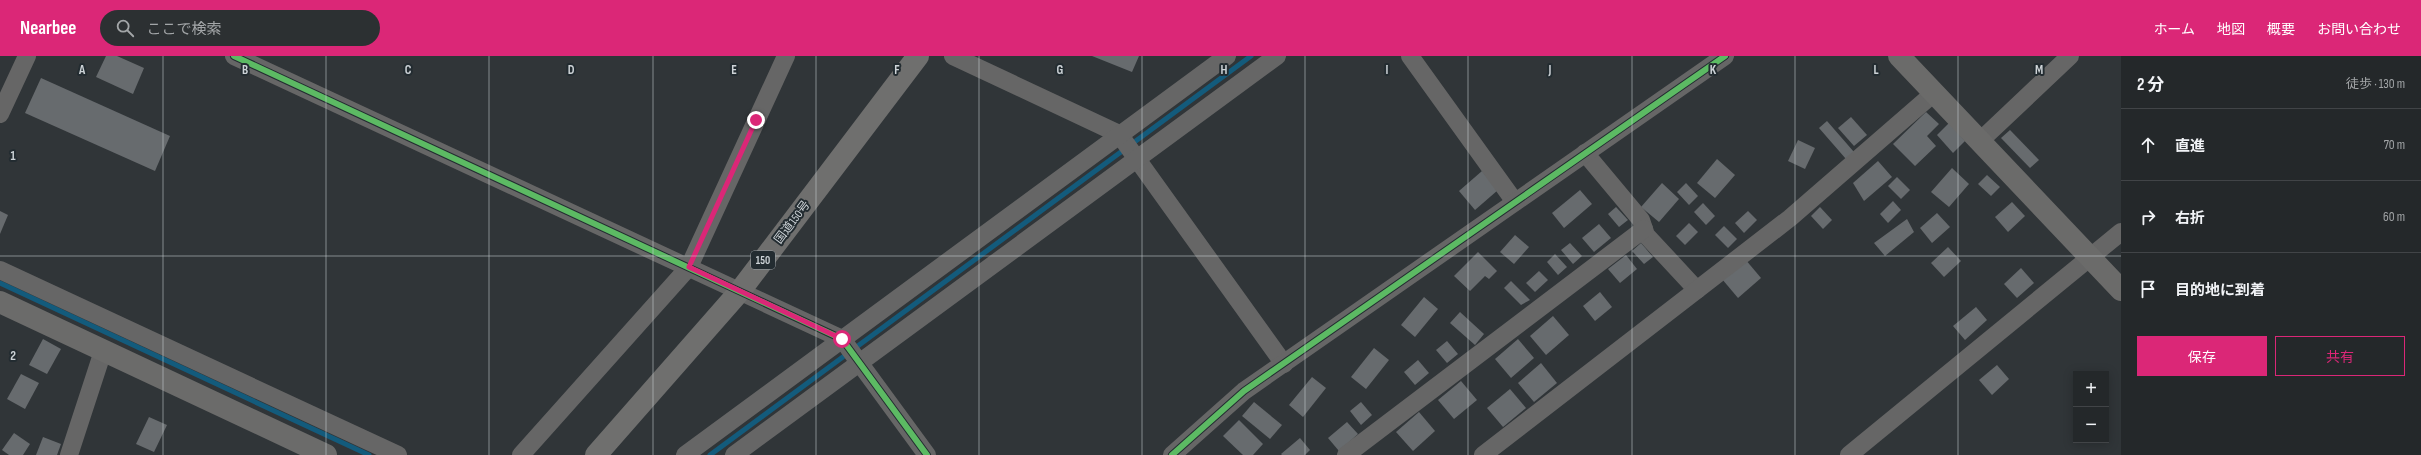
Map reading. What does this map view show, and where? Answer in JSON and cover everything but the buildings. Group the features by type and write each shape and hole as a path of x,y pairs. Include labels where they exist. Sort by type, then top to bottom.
{"highway":[{"name":"国道150号","path":"596,455 740,291 918,56"}],"street":[{"path":"0,114 27,56"},
{"path":"234,56 842,339 927,455"},
{"path":"521,455 689,267 786,56"},
{"path":"953,56 1119,134 1284,364"},
{"path":"685,455 1119,134 1227,56"},
{"path":"734,455 1136,158 1277,56"},
{"path":"1410,56 1515,202"},
{"path":"1172,455 1229,404 1284,364 1725,56"},
{"path":"1899,56 2121,290"},
{"path":"1980,141 2070,56"},
{"path":"1483,455 1790,218 1934,93"},
{"path":"1586,153 1641,220 1646,235 1697,290"},
{"path":"1346,455 1365,450 1644,229"},
{"path":"1849,455 2121,232"},
{"path":"0,270 398,455"},
{"path":"0,302 326,455"},
{"path":"69,455 103,350"}],"waterway":[{"path":"710,455 1251,56"},
{"path":"0,283 369,455"}],"cycle path":[{"path":"234,56 842,339 927,455"},
{"path":"1172,455 1244,391 1725,56"}],"route":[{"path":"756,120 689,267 842,339"}]}
